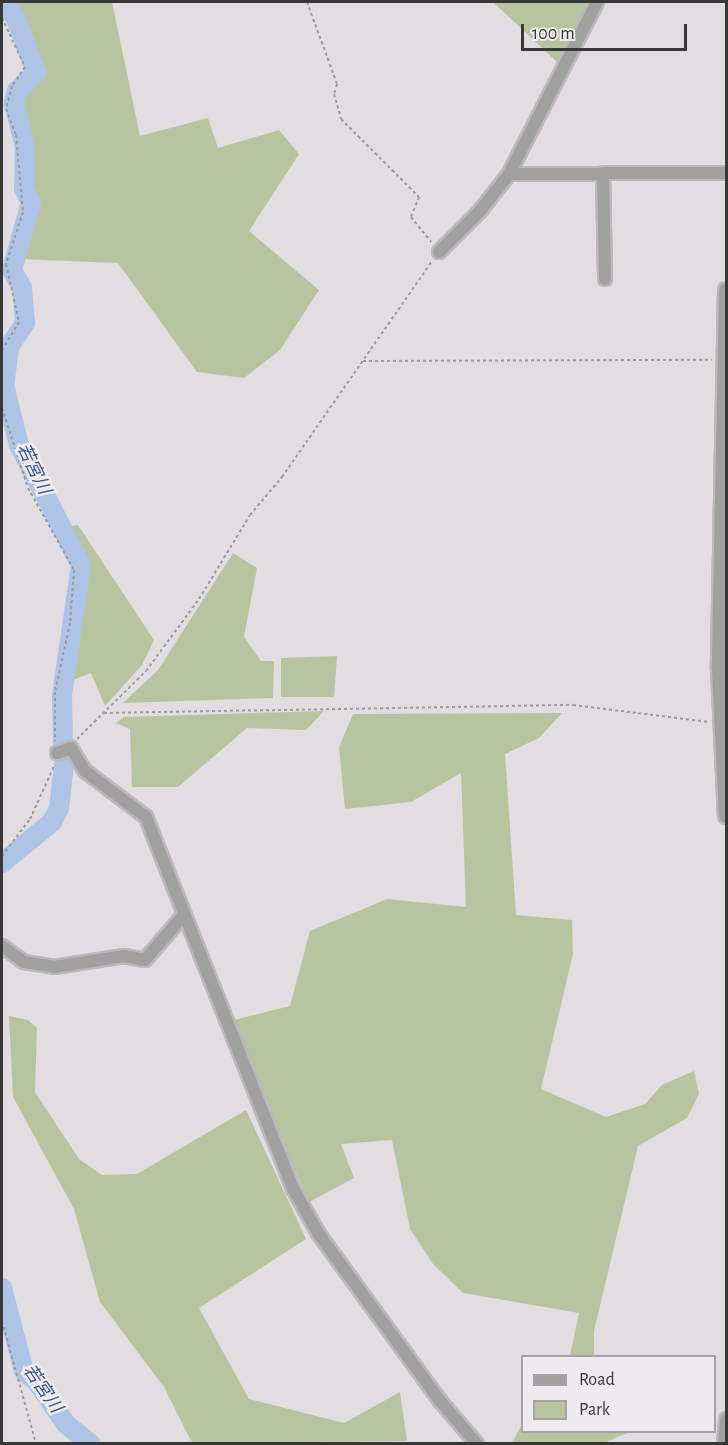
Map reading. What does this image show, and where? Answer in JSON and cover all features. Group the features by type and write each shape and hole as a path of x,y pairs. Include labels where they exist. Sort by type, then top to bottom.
{"street":[{"path":"439,252 480,211 508,174 597,2"},
{"path":"603,173 605,279"},
{"path":"508,174 726,173"},
{"path":"726,290 724,724 726,814"},
{"path":"57,753 70,748 85,771 146,817 182,917 299,1198 318,1233 422,1376 477,1443"},
{"path":"2,946 24,962 54,967 124,956 145,960 182,917"},
{"path":"724,1443 726,1419"}],"path":[{"path":"70,748 146,671 186,618 250,515 363,361 439,252 411,217 419,197 341,119 334,94 337,84 307,2"},
{"path":"2,18 25,67 12,86 6,109 16,135 23,212 6,264 19,322 2,350"},
{"path":"363,361 725,360"},
{"path":"2,408 28,489 74,570 68,634 55,692 57,753 36,809 2,856"},
{"path":"104,713 573,705 724,724"},
{"path":"2,1321 36,1443"}],"green space":[{"path":"9,2 112,2 140,136 208,118 218,148 279,130 299,154 249,231 319,290 280,350 244,378 197,372 118,263 19,259 36,200 26,177 29,145 17,110 29,83 40,74 38,59"},
{"path":"493,2 588,2 559,64"},
{"path":"78,525 154,640 142,665 105,706 91,673 70,681 88,578 85,559 68,527"},
{"path":"233,553 257,568 244,637 261,661 274,661 273,698 123,703 158,670"},
{"path":"337,656 334,697 281,697 281,658"},
{"path":"324,711 306,730 247,728 178,787 132,787 130,729 116,723 124,717"},
{"path":"562,713 539,738 505,754 516,915 572,920 573,954 541,1089 606,1117 645,1104 662,1085 694,1071 699,1094 687,1118 638,1146 594,1331 594,1355 570,1355 579,1313 463,1293 433,1264 410,1229 392,1140 341,1144 354,1178 309,1202 230,1021 290,1006 310,931 387,899 466,907 461,773 411,802 345,809 339,747 353,714"},
{"path":"9,1016 28,1020 37,1028 35,1092 79,1159 102,1175 137,1174 246,1110 306,1239 199,1308 249,1399 344,1423 400,1392 407,1441 192,1443 164,1387 100,1302 74,1209 13,1097"},
{"path":"521,1426 521,1433 627,1433 604,1443 512,1443"}],"waterway":[{"name":"若宮川","path":"2,2 15,17 36,72 17,91 14,103 25,147 24,189 31,202 12,270 22,288 25,323 9,347 4,385 19,445 81,565 62,696 63,744"},
{"name":"若宮川","path":"2,863 52,822 59,808 65,755"},
{"name":"若宮川","path":"2,1288 24,1371 37,1382 66,1424 91,1444"}]}
